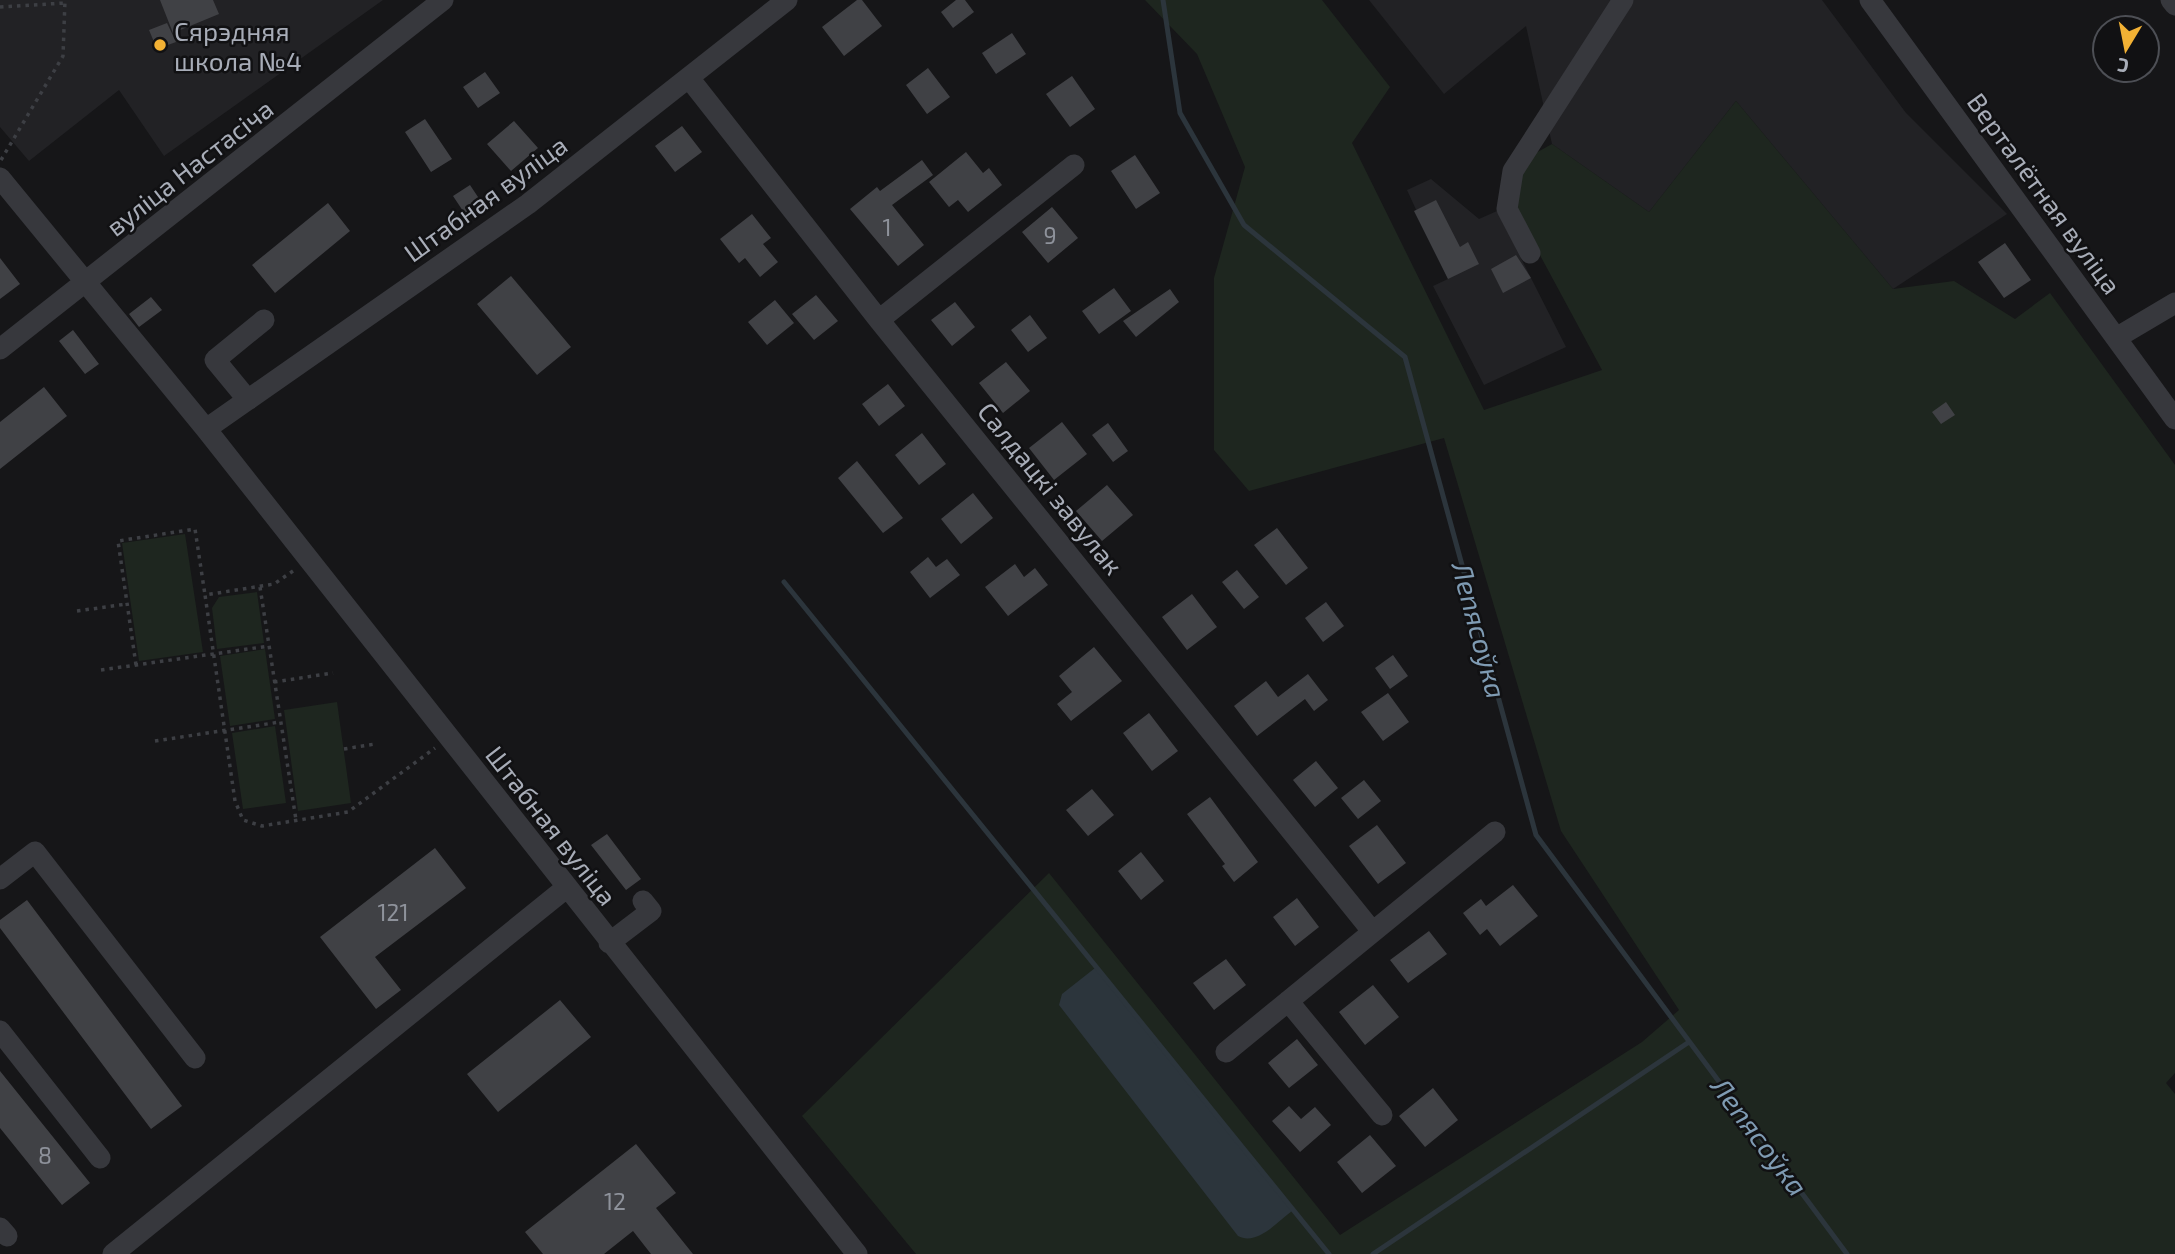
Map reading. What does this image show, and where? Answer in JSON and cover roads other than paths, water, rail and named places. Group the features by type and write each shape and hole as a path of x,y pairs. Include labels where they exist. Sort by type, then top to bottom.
{"street":[{"name":"вуліца Настасіча","path":"0,349 86,284 443,0"},
{"name":"Штабная вуліца","path":"206,429 528,204 787,0"},
{"path":"1530,253 1507,209 1513,171 1623,0"},
{"name":"Верталётная вуліца","path":"1870,0 2175,419"},
{"path":"2171,0 2175,5"},
{"name":"Салдацкі завулак","path":"690,78 879,320 1373,931"},
{"path":"879,320 1074,165"},
{"name":"Штабная вуліца","path":"0,178 206,429 857,1254"},
{"path":"2116,338 2175,303"},
{"path":"248,400 215,360 264,320"},
{"path":"1226,1052 1495,832"},
{"path":"0,879 35,852 195,1058"},
{"path":"113,1254 566,888"},
{"path":"609,943 651,911 643,901"},
{"path":"1288,1001 1382,1115"},
{"path":"0,1031 100,1158"}],"waterway":[{"name":"Лепясоўка","path":"1163,0 1180,113 1244,225 1405,357 1536,835 1847,1254"},
{"path":"784,582 1329,1254"},
{"path":"1373,1254 1689,1042"}],"place":[{"name":"Сярэдняя школа №4","path":"160,45"}]}
